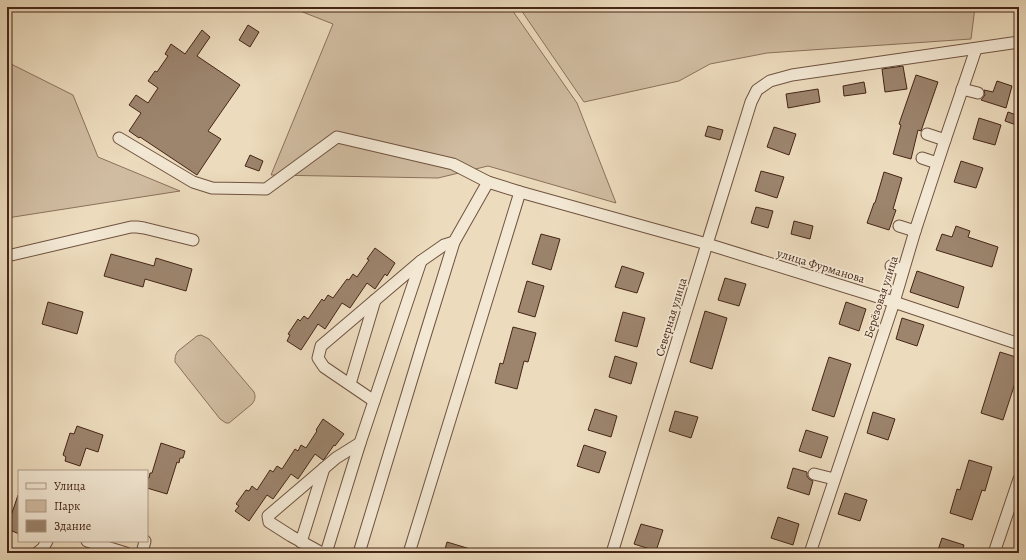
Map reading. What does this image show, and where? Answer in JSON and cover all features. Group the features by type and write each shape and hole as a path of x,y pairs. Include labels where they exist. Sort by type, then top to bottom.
{"street":[{"path":"976,49 1019,42"},
{"name":"Берёзовая улица","path":"810,553 894,302 937,163 976,49"},
{"name":"Северная улица","path":"614,553 707,244 751,102 757,90 770,81 792,75 976,49"},
{"path":"962,89 978,94"},
{"path":"926,134 945,140"},
{"name":"улица Фурманова","path":"119,138 193,182 212,188 266,189 337,137 454,164 488,182 707,244 894,302 1019,344"},
{"path":"922,158 937,163"},
{"path":"359,553 454,242 488,182"},
{"path":"409,553 520,192"},
{"path":"899,226 915,231"},
{"path":"7,256 137,227 193,240"},
{"path":"374,401 324,367 318,358 321,346 421,262 444,245 454,242"},
{"path":"326,553 374,401 421,262"},
{"path":"891,266 904,270"},
{"path":"350,384 376,300"},
{"path":"322,553 269,522 268,516 336,458 360,444"},
{"path":"302,542 324,468"},
{"path":"814,474 834,480"},
{"path":"994,553 1019,479"},
{"path":"37,553 43,548 46,542"},
{"path":"90,542 126,553"},
{"path":"142,553 145,542"}],"green space":[{"path":"290,7 510,7 577,103 616,203 488,166 438,178 271,175 333,24"},
{"path":"519,7 975,7 971,39 767,53 710,64 679,81 584,102"},
{"path":"7,62 73,95 98,157 180,191 7,218"},
{"path":"201,335 209,339 255,394 252,404 229,423 226,423 220,419 175,362 178,351 197,336"}],"building":[{"path":"248,25 259,32 250,47 239,40"},
{"path":"202,30 210,37 197,56 240,85 208,131 221,139 197,175 129,131 141,113 129,105 136,95 148,103 158,88 148,81 155,71 157,72 168,56 165,54 171,44 185,54"},
{"path":"903,66 907,89 885,92 882,69"},
{"path":"916,75 938,82 921,131 918,130 911,159 893,154 901,125 899,124"},
{"path":"997,81 1012,86 1006,108 981,100 985,95 984,90 993,92"},
{"path":"864,82 866,93 844,96 843,86"},
{"path":"818,89 820,102 788,108 786,94"},
{"path":"1008,112 1019,116 1019,126 1005,121"},
{"path":"979,118 1001,125 995,145 973,139"},
{"path":"708,126 723,130 720,140 705,136"},
{"path":"774,127 796,134 789,155 767,147"},
{"path":"250,155 263,161 259,171 245,166"},
{"path":"961,161 983,168 976,188 954,182"},
{"path":"761,171 784,177 777,198 755,191"},
{"path":"884,172 902,178 893,209 896,210 889,230 867,223 875,203"},
{"path":"756,207 773,211 768,228 751,223"},
{"path":"794,221 813,226 810,239 791,234"},
{"path":"956,226 970,231 968,237 998,247 992,267 936,250 942,234 952,237"},
{"path":"541,234 560,239 551,270 532,264"},
{"path":"375,248 395,263 387,276 385,274 375,289 367,283 350,308 342,303 325,329 318,324 301,350 287,341 290,335 288,334 298,319 300,321 304,316 308,319 322,299 324,301 328,295 333,298 347,279 349,280 353,274 357,277 369,260 367,259"},
{"path":"111,254 154,266 156,258 192,269 186,291 145,279 143,287 104,276"},
{"path":"622,266 644,273 637,293 615,287"},
{"path":"917,271 964,287 958,308 910,292"},
{"path":"725,278 746,284 739,306 718,300"},
{"path":"527,281 544,286 535,317 518,312"},
{"path":"48,302 83,312 77,334 42,324"},
{"path":"846,302 866,309 859,331 839,324"},
{"path":"705,311 727,318 712,369 690,362"},
{"path":"623,312 645,318 637,347 615,341"},
{"path":"902,318 924,325 917,346 896,339"},
{"path":"513,327 536,333 528,362 524,361 517,389 495,383 500,363 503,364"},
{"path":"1000,352 1019,358 1019,371 1003,420 981,413"},
{"path":"615,356 637,363 631,384 609,377"},
{"path":"829,357 851,364 834,417 812,410"},
{"path":"595,409 617,416 611,437 588,430"},
{"path":"675,411 698,417 691,438 669,431"},
{"path":"873,412 895,419 888,440 867,433"},
{"path":"323,419 344,434 325,458 323,460 315,454 298,479 291,474 273,499 267,495 249,521 235,511 239,506 236,504 246,490 249,491 252,486 257,490 270,470 273,472 277,466 282,469 295,449 298,451 301,445 306,448"},
{"path":"77,426 103,435 98,452 86,448 80,466 65,461 66,457 63,455 70,433 74,434"},
{"path":"806,430 828,437 821,458 799,451"},
{"path":"161,443 185,451 183,458 180,458 179,463 177,462 167,494 148,488 148,478 150,473 152,473"},
{"path":"584,445 606,452 599,473 577,466"},
{"path":"969,460 992,467 985,491 982,490 972,520 950,513 957,489 960,490"},
{"path":"793,468 807,472 809,479 813,481 809,495 787,488"},
{"path":"845,493 867,500 860,521 838,514"},
{"path":"18,495 18,534 10,530 11,526 8,525"},
{"path":"778,517 799,524 793,545 771,538"},
{"path":"641,524 663,530 656,551 634,544"},
{"path":"942,538 964,545 962,553 937,553"},
{"path":"447,542 477,551 477,553 444,553"}]}
